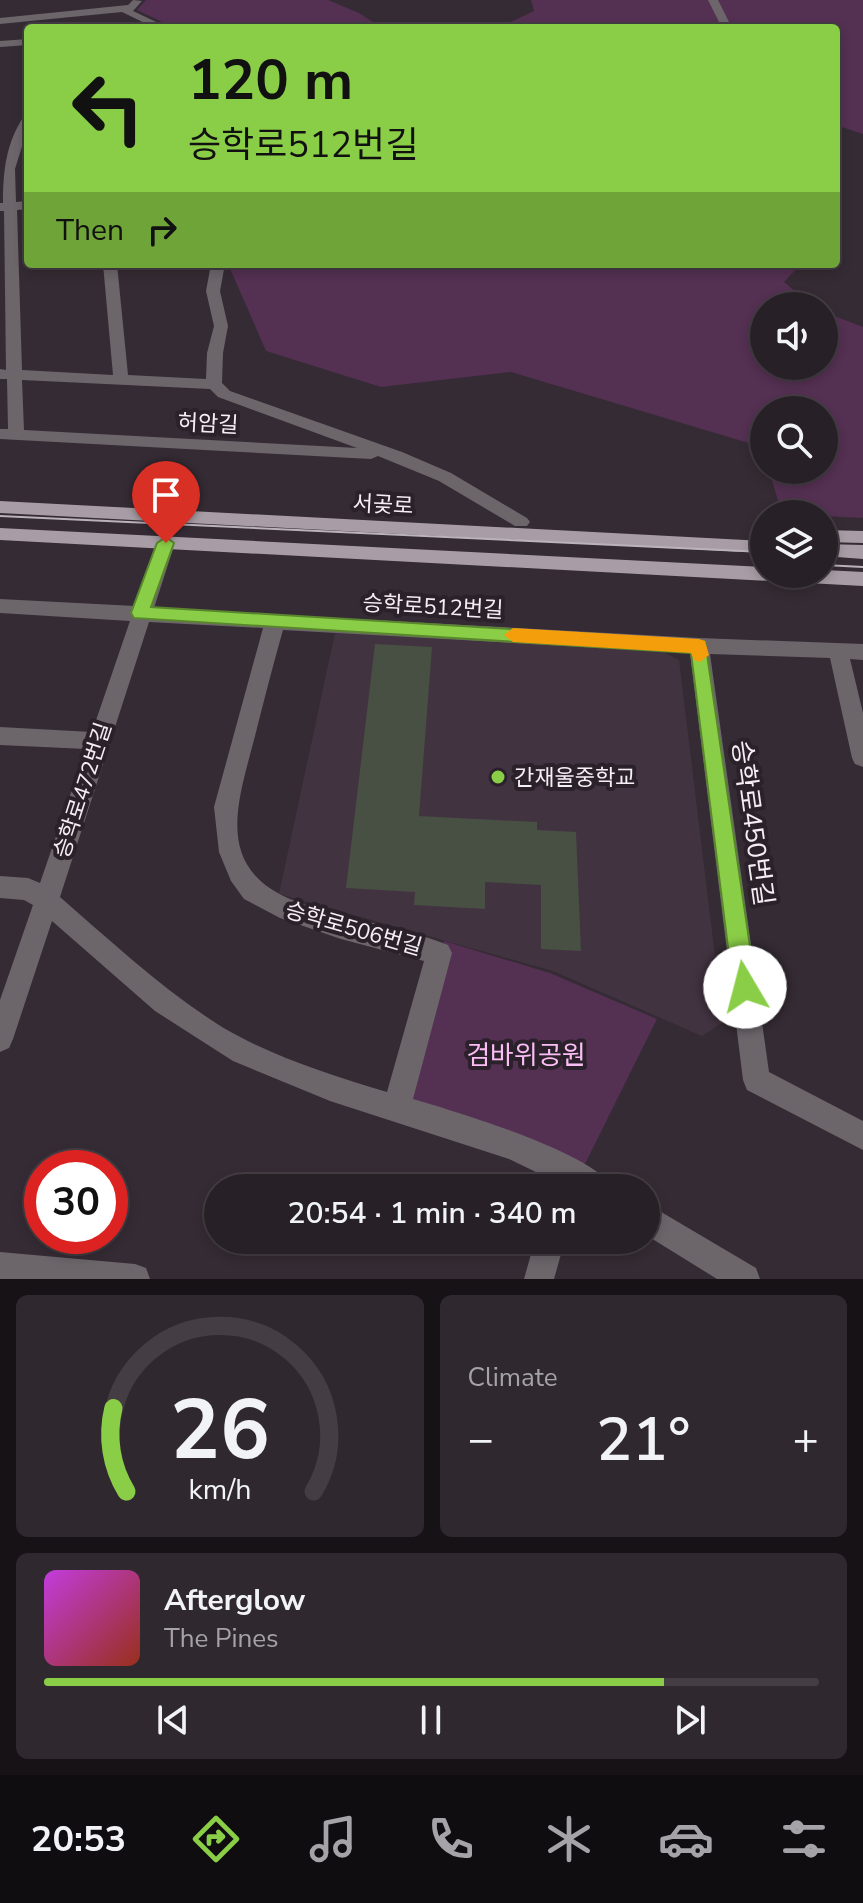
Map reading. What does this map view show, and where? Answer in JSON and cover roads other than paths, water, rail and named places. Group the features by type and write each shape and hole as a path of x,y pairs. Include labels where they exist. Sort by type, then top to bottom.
{"main road":[{"name":"서곶로","path":"0,498 750,532"},
{"name":"서곶로","path":"0,507 750,546"},
{"path":"0,534 750,573"},
{"path":"838,536 863,537"},
{"path":"838,551 863,552"},
{"path":"838,578 863,579"}],"street":[{"path":"57,0 65,13 66,24"},
{"path":"0,21 128,8 138,0"},
{"path":"713,0 725,24"},
{"path":"128,8 127,12 155,24"},
{"path":"0,44 24,42"},
{"path":"0,133 24,132"},
{"path":"8,434 4,169 24,132"},
{"path":"4,169 24,168"},
{"path":"110,268 121,380"},
{"name":"허암길","path":"214,384 215,353 221,326 213,291 217,268"},
{"name":"허암길","path":"7,375 214,384 224,394 396,456 445,477 521,522"},
{"name":"허암길","path":"8,434 396,456"},
{"name":"승학로472번길","path":"0,1039 140,613 166,543"},
{"name":"승학로512번길","path":"0,606 699,646 863,652"},
{"name":"승학로506번길","path":"275,621 225,807 225,835 235,867 254,892 282,908 439,953 397,1106"},
{"name":"승학로450번길","path":"699,646 757,1080 863,1136"},
{"path":"838,651 863,758"},
{"path":"0,736 98,741"},
{"path":"0,887 28,889 46,900 182,1016 241,1051 285,1071 494,1137 558,1174"},
{"path":"660,1227 745,1279"},
{"path":"539,1279 546,1254"},
{"path":"0,1267 131,1279"}],"tram line":[{"path":"0,516 750,551"},
{"path":"838,566 863,567"}],"place":[{"name":"간재울중학교","path":"498,777"}],"park label":[{"name":"검바위공원","path":"526,1055"}]}
